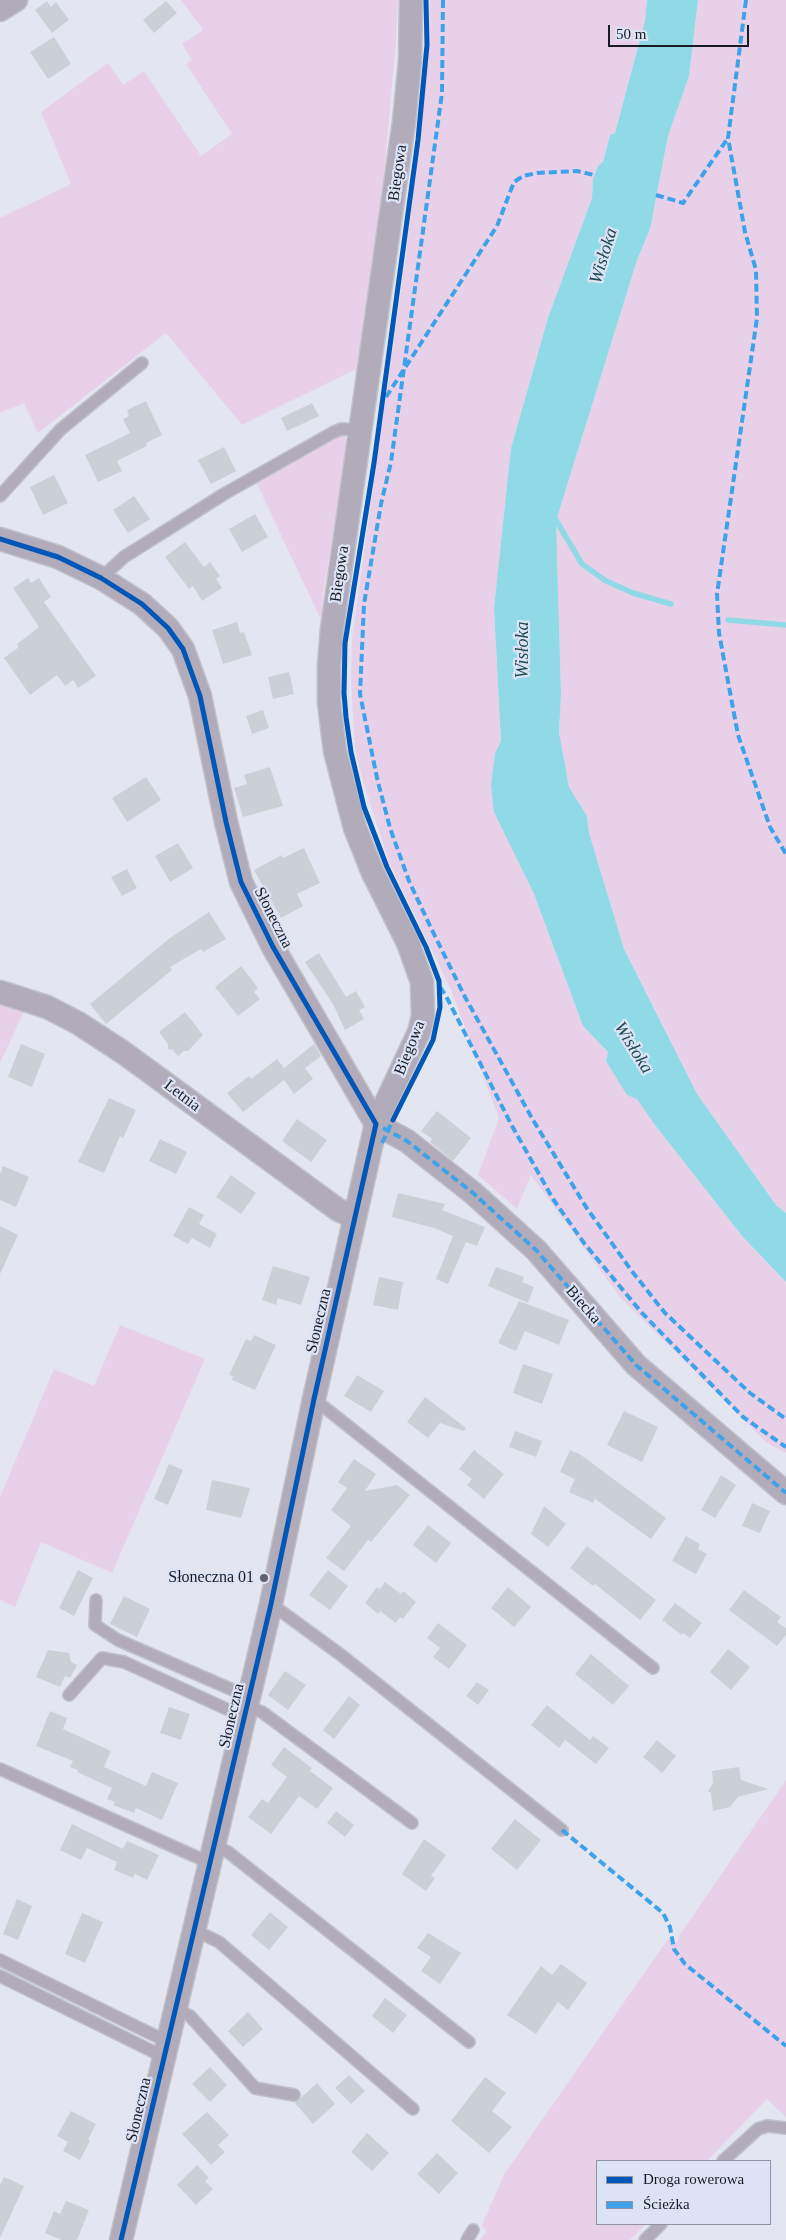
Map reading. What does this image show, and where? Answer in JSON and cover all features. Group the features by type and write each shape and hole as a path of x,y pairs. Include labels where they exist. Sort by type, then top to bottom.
{"street":[{"path":"0,10 16,0"},
{"name":"Biegowa","path":"376,1124 419,1032 423,1016 424,996 415,959 373,872 355,828 338,766 331,723 329,683 331,638 362,430 404,122 410,61 411,0"},
{"name":"Słoneczna","path":"0,540 58,557 101,578 142,604 168,628 183,650 200,696 226,822 241,882 273,947 376,1124 314,1399 271,1604 121,2240"},
{"name":"Letnia","path":"0,992 48,1007 124,1052 337,1209 355,1218"},
{"name":"Biecka","path":"376,1124 407,1141 473,1194 536,1250 636,1365 786,1493"}],"lane":[{"path":"0,496 61,430 142,363"},
{"path":"101,578 124,557 157,536 224,494 315,442 341,429 362,430"},
{"path":"314,1399 653,1668"},
{"path":"96,1600 95,1625 118,1640 247,1707"},
{"path":"271,1604 341,1655 562,1830"},
{"path":"69,1695 102,1658 124,1662 262,1712 412,1823"},
{"path":"0,1769 212,1854 228,1852 469,2042"},
{"path":"194,1930 219,1942 413,2109"},
{"path":"0,1960 166,2050"},
{"path":"0,1976 166,2050"},
{"path":"176,2008 190,2016 255,2088 294,2095"},
{"path":"724,2160 758,2129 767,2126 786,2128"},
{"path":"645,2240 660,2225"},
{"path":"467,2240 473,2230"}],"shaded area":[{"path":"181,0 398,0 383,185 356,369 242,425 166,333 38,433 24,403 0,413 0,218 71,184 41,112 108,63 123,85 144,71 201,156 232,134 186,64 192,60 182,44 203,30"},
{"path":"430,0 647,0 645,21 615,133 610,135 603,162 598,166 593,179 592,198 548,318 511,448 494,608 501,741 495,753 495,812 534,894 583,1026 608,1052 655,1125 742,1236 786,1282 786,1453 767,1443 620,1297 531,1175 517,1209 478,1175 499,1118 451,990 389,862 363,781 355,748 351,682 352,637 406,255 423,110 429,42"},
{"path":"698,0 786,0 786,1213 776,1205 697,1094 624,949 589,833 587,816 569,787 559,732 561,694 556,521 637,260 650,229 668,136 689,76"},
{"path":"344,430 347,449 323,594 322,622 256,482"},
{"path":"0,1003 25,1009 0,1063"},
{"path":"120,1325 205,1359 112,1573 41,1542 15,1607 0,1600 0,1497 54,1369 94,1386"},
{"path":"786,1780 786,2117 767,2099 708,2160 596,2160 596,2225 645,2225 630,2240 480,2240 486,2232 482,2225 505,2173 668,1939 677,1943 679,1936"}],"water":[{"name":"Wisłoka","path":"647,0 698,0 689,76 668,136 650,229 637,260 556,521 561,694 559,732 569,787 587,816 589,833 624,949 697,1094 776,1205 786,1213 786,1282 742,1236 655,1125 637,1099 627,1095 606,1061 608,1052 583,1026 534,894 494,812 491,785 495,753 501,741 494,608 511,448 548,318 592,198 593,179 598,166 603,162 610,135 615,133 645,21"}],"building":[{"path":"47,1 51,7 56,2 69,20 52,33 35,10"},
{"path":"166,1 177,13 154,33 143,20"},
{"path":"54,37 71,64 48,79 30,52"},
{"path":"146,401 162,435 146,443 147,446 117,461 122,471 98,482 85,455 130,433 123,419 129,416 127,410"},
{"path":"312,403 319,416 287,431 281,418"},
{"path":"224,447 236,471 211,484 198,460"},
{"path":"54,475 68,503 43,515 30,487"},
{"path":"134,496 150,519 128,533 113,510"},
{"path":"255,514 268,537 242,552 229,529"},
{"path":"185,542 204,567 210,562 220,576 216,579 222,588 202,601 193,586 189,589 165,557"},
{"path":"28,578 31,583 39,578 51,597 44,602 96,676 78,688 73,680 65,686 57,675 30,695 4,658 19,647 17,644 39,627 13,588"},
{"path":"237,622 240,633 244,632 252,655 223,664 212,630"},
{"path":"289,672 294,694 273,699 268,677"},
{"path":"263,710 269,728 252,734 246,716"},
{"path":"270,767 283,806 243,817 234,788 247,784 244,775"},
{"path":"146,777 161,800 127,822 112,798"},
{"path":"178,843 193,868 170,882 155,856"},
{"path":"304,848 320,883 297,894 303,906 281,918 254,870 282,855 283,858"},
{"path":"127,869 137,888 122,896 111,877"},
{"path":"209,912 226,939 203,952 201,949 170,967 172,970 106,1024 90,1004 170,938"},
{"path":"319,953 346,997 356,991 365,1007 359,1010 364,1019 345,1030 333,1004 305,962"},
{"path":"241,966 258,988 254,992 260,999 238,1016 215,987"},
{"path":"185,1012 203,1035 188,1051 184,1051 178,1056 173,1050 168,1049 168,1044 159,1032"},
{"path":"21,1044 45,1054 32,1087 8,1077"},
{"path":"314,1044 321,1056 305,1068 313,1079 294,1094 284,1080 243,1112 227,1093 249,1076 251,1079 277,1059 284,1068"},
{"path":"109,1098 136,1110 123,1138 120,1136 104,1173 78,1162"},
{"path":"437,1111 471,1138 453,1161 430,1142 432,1139 421,1131"},
{"path":"297,1119 327,1140 311,1162 282,1141"},
{"path":"160,1139 187,1152 176,1174 149,1161"},
{"path":"3,1166 29,1177 16,1207 0,1200 0,1174"},
{"path":"231,1175 256,1193 241,1214 216,1197"},
{"path":"398,1193 445,1204 442,1210 485,1227 477,1246 466,1242 448,1284 436,1279 453,1236 434,1228 392,1217"},
{"path":"189,1207 204,1215 199,1224 217,1234 210,1248 192,1238 188,1244 173,1236"},
{"path":"0,1226 18,1235 0,1274"},
{"path":"273,1266 310,1277 301,1305 278,1298 276,1305 262,1300"},
{"path":"496,1267 524,1277 522,1282 534,1287 528,1303 488,1286"},
{"path":"379,1277 403,1282 398,1310 373,1305"},
{"path":"519,1301 569,1320 559,1345 525,1331 516,1351 498,1343"},
{"path":"254,1335 276,1345 255,1390 232,1380 233,1376 229,1375 246,1339 251,1341"},
{"path":"523,1364 553,1374 542,1404 513,1393"},
{"path":"357,1375 384,1391 371,1412 344,1396"},
{"path":"425,1397 466,1428 464,1431 440,1423 428,1438 407,1422"},
{"path":"624,1411 658,1427 642,1462 607,1445"},
{"path":"515,1431 542,1441 536,1457 509,1447"},
{"path":"474,1450 504,1474 484,1499 467,1485 472,1479 459,1469"},
{"path":"570,1450 581,1455 666,1518 651,1539 595,1499 593,1503 569,1492 575,1479 560,1472"},
{"path":"354,1459 376,1474 365,1491 397,1485 410,1495 371,1542 368,1540 344,1571 326,1558 351,1526 331,1510 347,1488 338,1482"},
{"path":"169,1464 183,1470 168,1505 154,1499"},
{"path":"721,1475 736,1485 715,1518 701,1510"},
{"path":"212,1480 250,1488 241,1518 206,1510"},
{"path":"752,1503 770,1511 760,1533 742,1526"},
{"path":"544,1506 566,1524 548,1547 531,1534"},
{"path":"428,1525 451,1543 436,1563 413,1545"},
{"path":"686,1536 700,1544 698,1549 707,1554 696,1574 672,1561"},
{"path":"587,1546 656,1600 640,1620 595,1584 593,1586 570,1568"},
{"path":"78,1570 93,1578 74,1616 59,1608"},
{"path":"328,1570 348,1586 330,1610 309,1595"},
{"path":"385,1582 401,1594 403,1591 416,1602 403,1619 400,1617 396,1623 380,1611 378,1614 365,1603 377,1587 380,1589"},
{"path":"508,1587 531,1607 514,1627 491,1608"},
{"path":"744,1590 781,1617 777,1622 786,1628 786,1635 777,1646 729,1610"},
{"path":"124,1596 150,1609 137,1637 110,1624"},
{"path":"675,1603 702,1623 690,1638 683,1633 682,1635 662,1620"},
{"path":"438,1623 467,1645 449,1669 433,1657 440,1648 427,1638"},
{"path":"728,1649 750,1667 731,1690 710,1672"},
{"path":"48,1650 69,1653 71,1662 77,1665 70,1678 65,1676 60,1687 36,1677"},
{"path":"591,1654 629,1686 613,1705 575,1674"},
{"path":"285,1671 306,1685 288,1710 268,1695"},
{"path":"477,1682 489,1690 478,1705 466,1696"},
{"path":"349,1696 360,1705 334,1739 323,1730"},
{"path":"547,1705 590,1740 593,1736 609,1748 596,1764 565,1740 559,1748 531,1725"},
{"path":"169,1707 190,1714 181,1740 160,1733"},
{"path":"50,1711 67,1718 63,1729 111,1751 104,1767 146,1786 152,1772 178,1783 162,1820 136,1808 134,1813 113,1805 115,1802 107,1799 112,1788 77,1772 78,1770 70,1767 73,1761 36,1746"},
{"path":"657,1740 676,1756 662,1773 643,1757"},
{"path":"284,1747 312,1768 310,1771 333,1788 317,1809 299,1796 271,1834 248,1817 262,1799 268,1803 287,1777 271,1765"},
{"path":"739,1767 741,1780 768,1789 738,1797 730,1807 713,1811 711,1793 708,1791 713,1783 712,1771"},
{"path":"336,1811 354,1825 345,1837 327,1823"},
{"path":"515,1819 541,1840 517,1870 491,1849"},
{"path":"72,1824 123,1849 127,1841 159,1855 147,1880 135,1874 133,1878 114,1870 117,1862 87,1848 81,1860 60,1850"},
{"path":"424,1839 446,1855 431,1876 435,1878 426,1891 402,1874"},
{"path":"17,1899 32,1906 18,1940 3,1934"},
{"path":"270,1912 288,1927 269,1950 251,1935"},
{"path":"82,1913 103,1922 85,1963 65,1954"},
{"path":"428,1933 461,1953 440,1984 421,1971 431,1957 417,1948"},
{"path":"561,1964 587,1983 568,2010 558,2002 536,2034 507,2015 541,1966 552,1975"},
{"path":"385,1998 407,2015 393,2033 372,2016"},
{"path":"248,2012 263,2029 243,2047 228,2031"},
{"path":"210,2067 227,2085 210,2102 192,2084"},
{"path":"349,2075 365,2091 351,2104 335,2088"},
{"path":"485,2077 506,2093 492,2111 512,2127 489,2153 451,2121"},
{"path":"317,2083 335,2104 313,2124 295,2103"},
{"path":"71,2111 96,2124 80,2160 63,2151 68,2142 57,2136"},
{"path":"207,2112 229,2135 218,2145 225,2152 211,2165 182,2134"},
{"path":"367,2133 389,2153 372,2171 351,2152"},
{"path":"437,2153 458,2173 439,2194 417,2174"},
{"path":"197,2165 209,2178 205,2181 213,2189 196,2205 177,2185"},
{"path":"4,2177 24,2186 0,2238 0,2185"},
{"path":"66,2201 89,2210 77,2240 62,2240 45,2233 54,2211 60,2214"}],"waterway":[{"path":"553,515 582,564 606,581 633,593 671,604"},
{"path":"728,620 786,625"}],"marked path":[{"path":"443,0 442,93 391,462 381,504 364,604 360,694 377,778 390,828 409,881 431,928 465,997 533,1120 586,1207 631,1270 665,1313 750,1393 786,1419"},
{"path":"746,0 728,138 745,232 756,270 757,318 717,594 719,633 738,735 770,827 786,854"},
{"path":"656,195 683,203 728,138"},
{"path":"386,397 497,226 514,182 523,176 537,173 577,171 594,175"},
{"path":"440,987 511,1124 553,1199 584,1243 642,1313 743,1417 786,1447"},
{"path":"382,1143 395,1116"},
{"path":"383,1128 407,1141 473,1193 536,1250 636,1365 786,1493"},
{"path":"562,1830 663,1913 670,1927 674,1949 685,1964 786,2046"}],"cycle path":[{"path":"393,1120 433,1040 440,1007 439,981 426,947 387,867 364,807 351,752 346,717 344,693 345,643 374,463 418,140 427,45 426,0"},
{"path":"0,539 58,557 101,578 142,604 168,628 183,649 200,696 226,822 241,882 273,947 376,1124 314,1399 271,1604 121,2240"}],"place":[{"name":"Słoneczna 01","path":"264,1578"}]}
